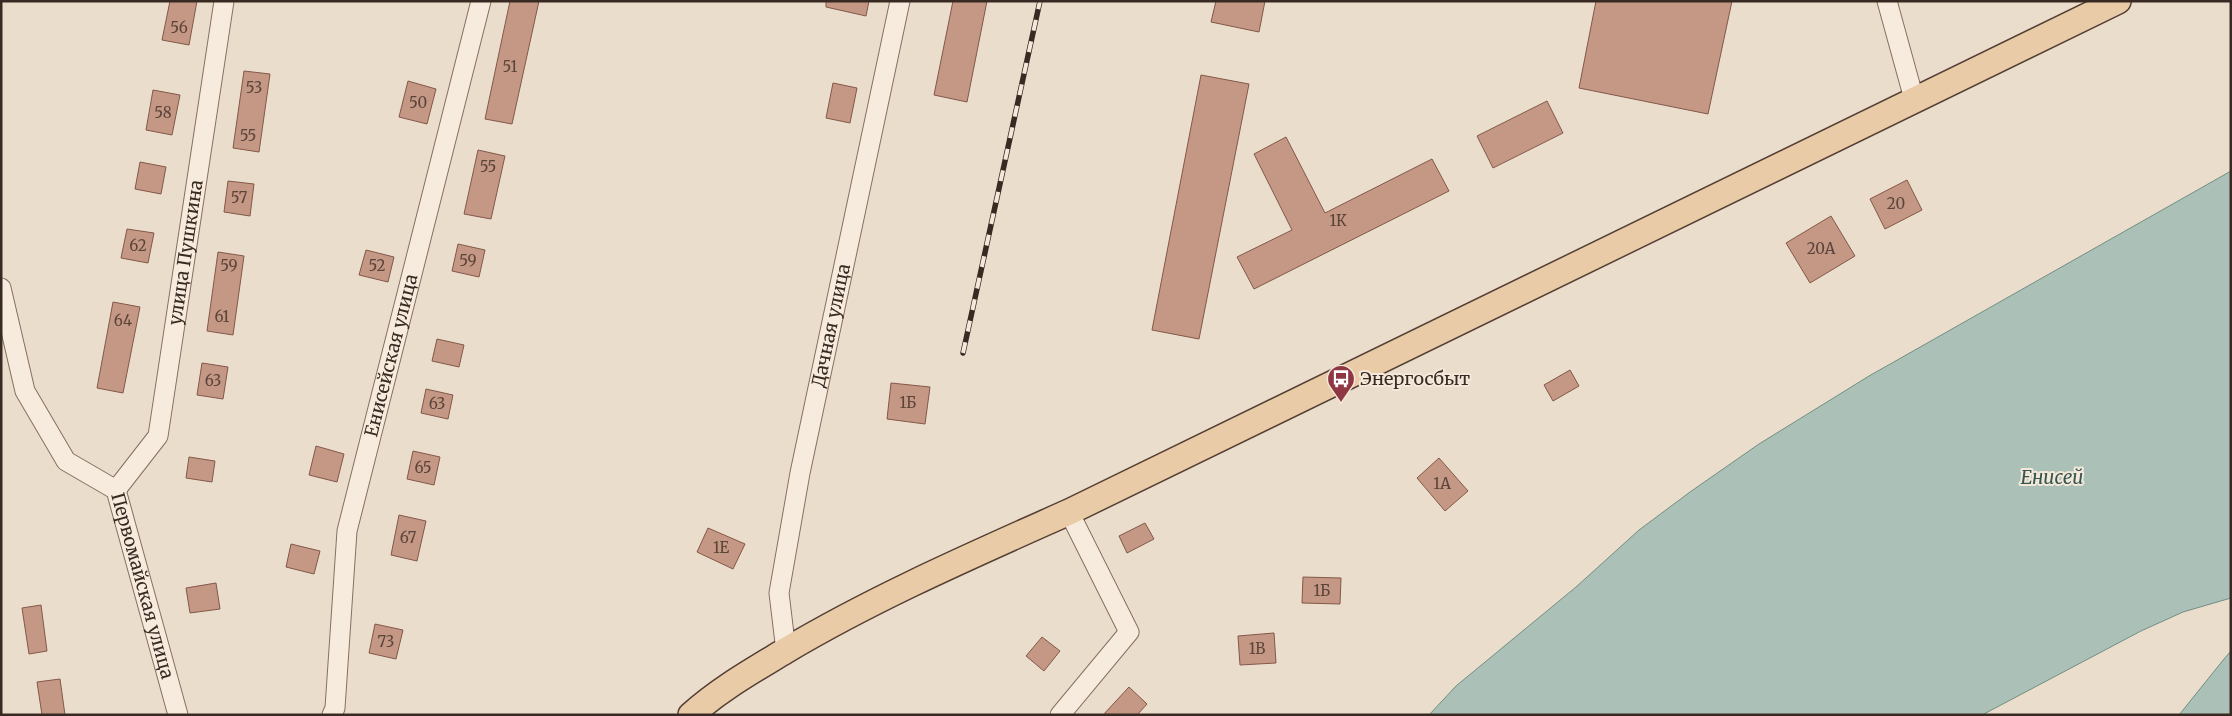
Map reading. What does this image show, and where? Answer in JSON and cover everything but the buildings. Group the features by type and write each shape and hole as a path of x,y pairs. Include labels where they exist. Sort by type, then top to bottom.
{"main road":[{"path":"691,715 718,691 819,630 877,600 1069,512 2118,1"}],"street":[{"name":"улица Пушкина","path":"116,490 158,436 224,1"},
{"name":"Енисейская улица","path":"332,715 335,708 347,531 481,1"},
{"name":"Дачная улица","path":"786,651 779,593 786,548 800,473 900,1"},
{"path":"1887,1 1914,99"},
{"name":"Первомайская улица","path":"1,288 25,391 66,461 116,490 178,715"},
{"path":"1060,715 1129,632 1069,512"}],"water":[{"name":"Енисей","path":"2231,171 2231,598 2183,612 2141,631 1982,715 1429,715 1456,686 1576,587 1639,530 1759,444 1869,376"},
{"path":"2231,651 2231,715 2179,715 2224,659"}],"railway":[{"path":"963,353 1040,1"}],"place":[{"name":"Энергосбыт","path":"1341,403"}]}
